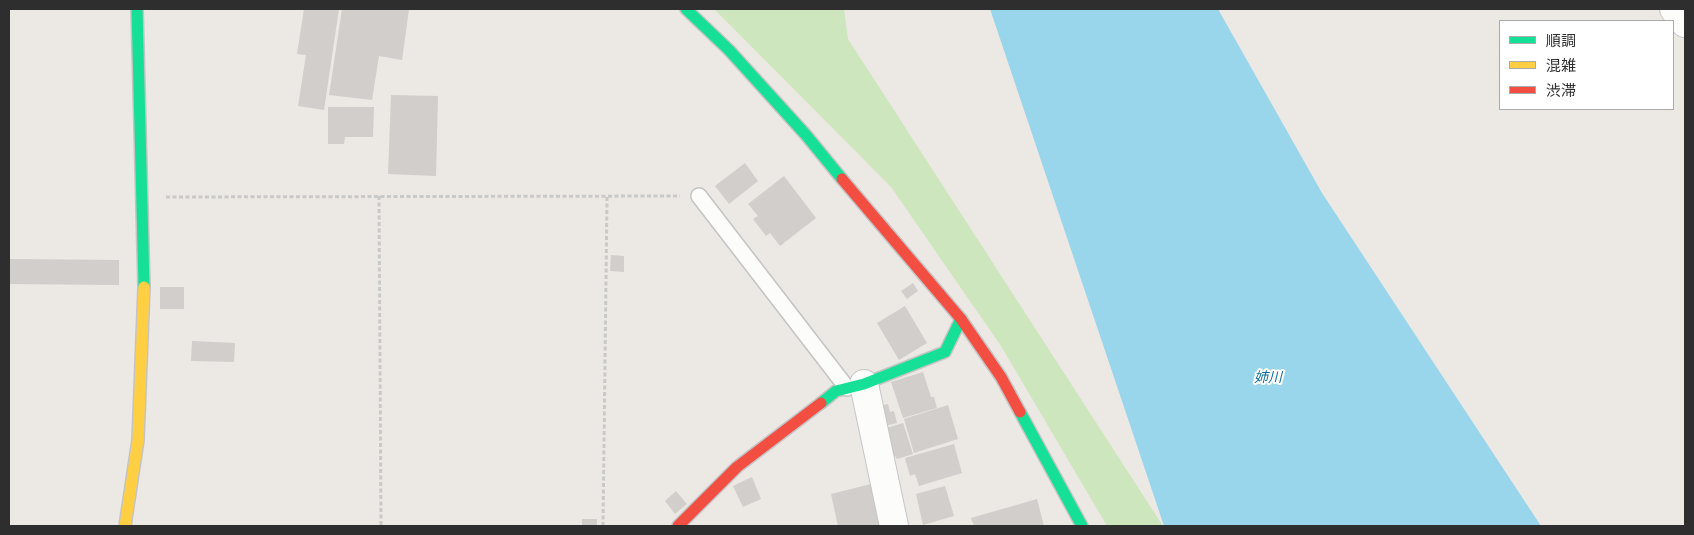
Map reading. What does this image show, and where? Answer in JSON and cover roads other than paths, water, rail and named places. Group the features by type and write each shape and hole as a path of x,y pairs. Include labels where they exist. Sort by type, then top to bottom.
{"street":[{"path":"126,526 138,440 142,390 145,265 140,197 137,9"},
{"path":"686,9 729,50 806,135 876,222 961,319 1001,377 1082,526"},
{"path":"1674,9 1685,23"},
{"path":"678,526 737,466 836,391 856,386 945,352 961,319"},
{"path":"856,386 894,526"}],"lane":[{"path":"699,196 856,386"}],"water":[{"name":"姉川","path":"990,9 1218,9 1322,193 1541,526 1164,526"}]}
